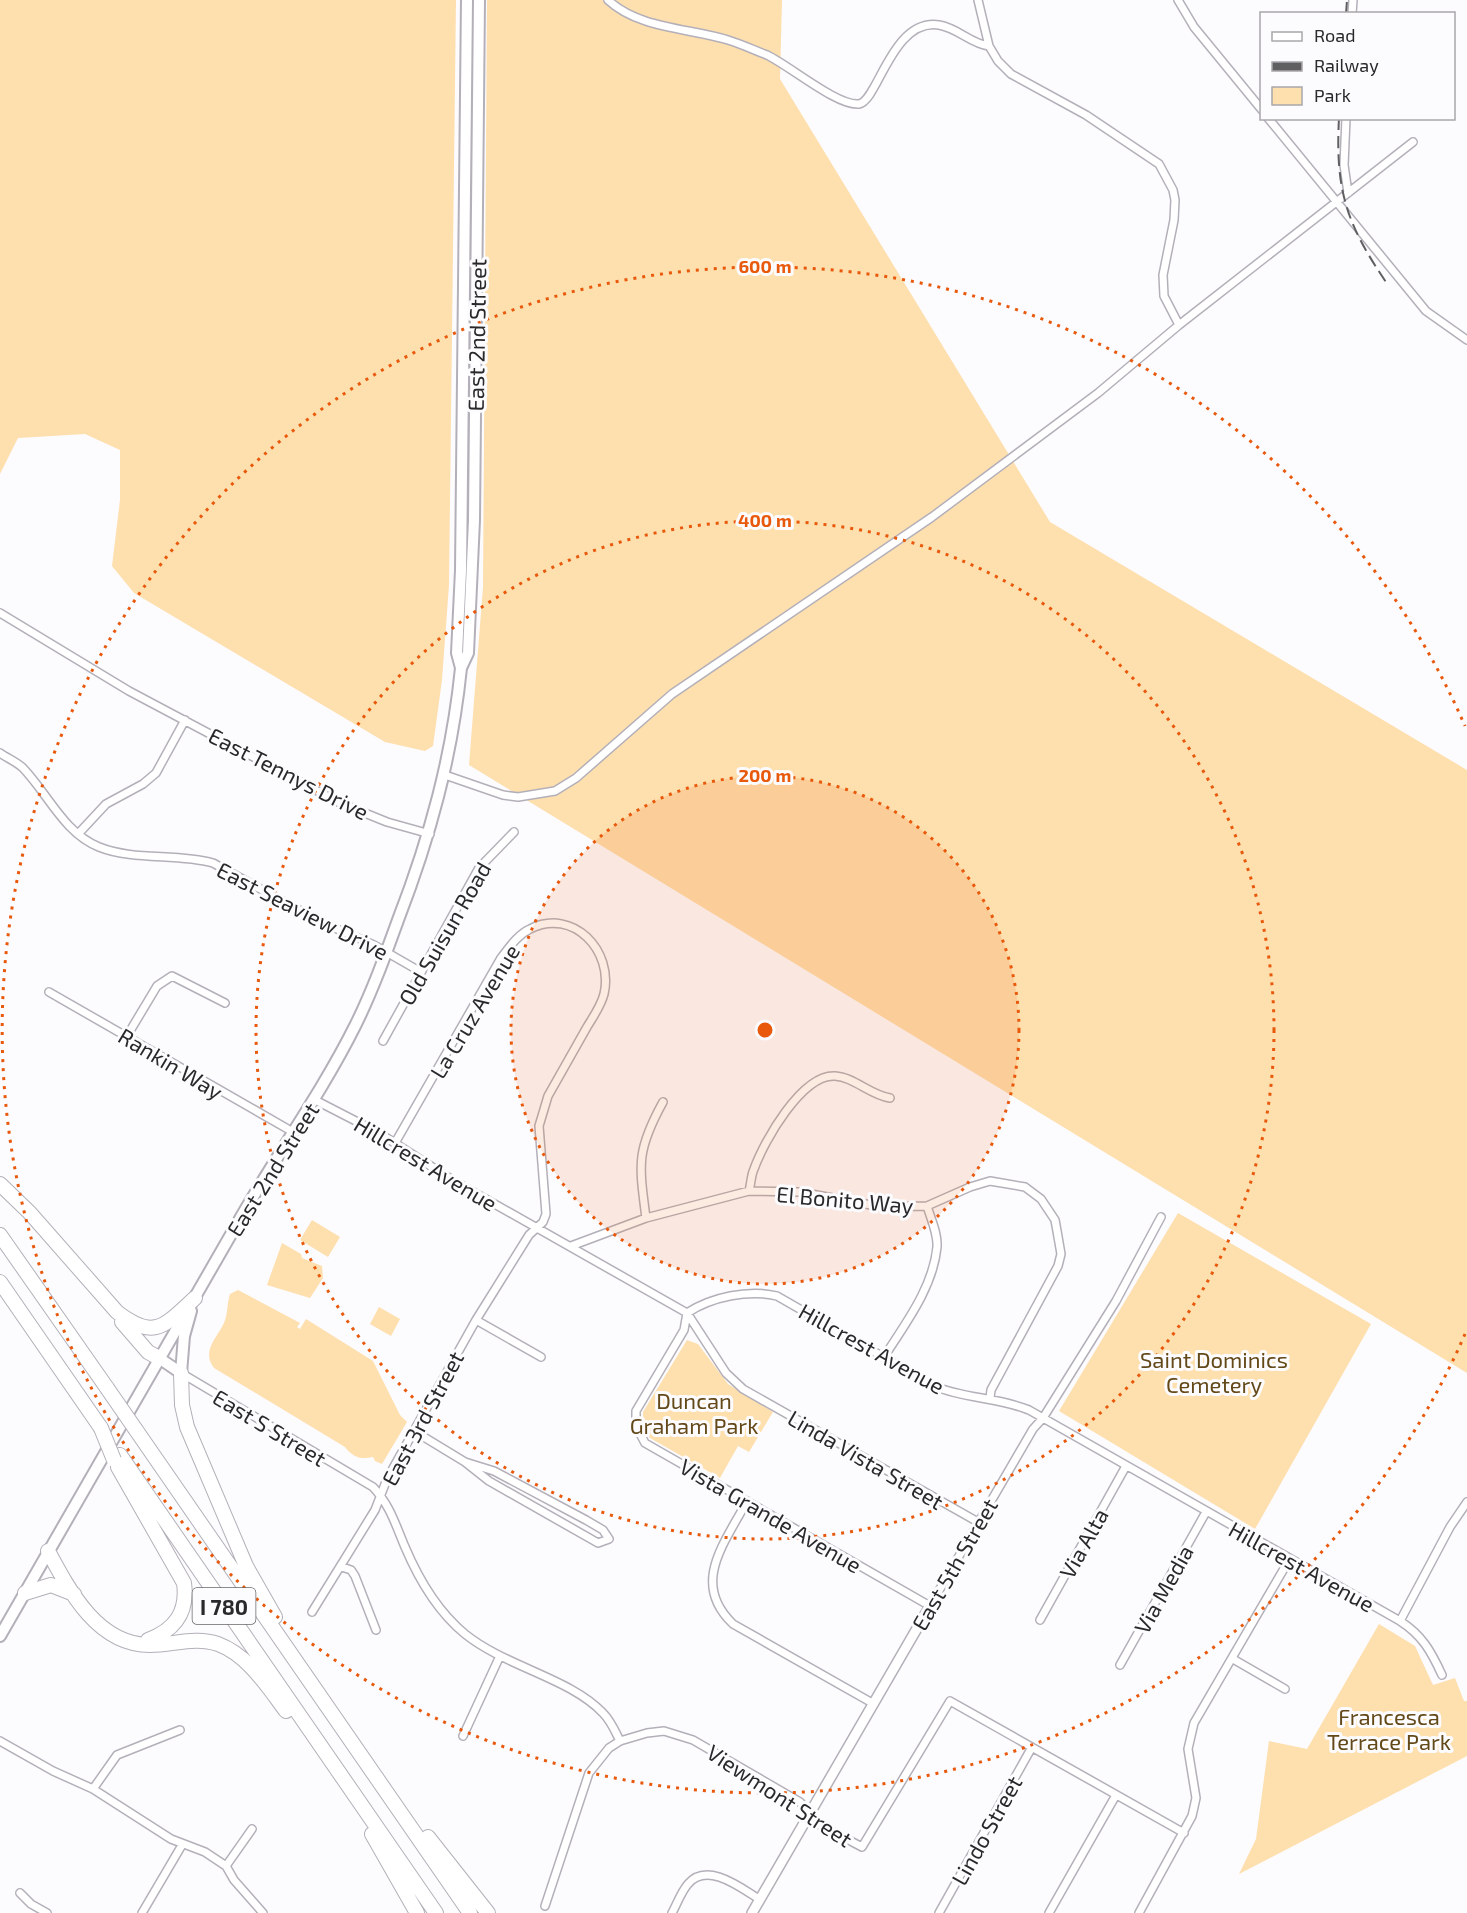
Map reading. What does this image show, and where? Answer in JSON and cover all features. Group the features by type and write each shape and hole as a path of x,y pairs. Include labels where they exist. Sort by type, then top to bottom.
{"highway":[{"path":"0,1184 30,1213 117,1312 148,1352 159,1358"},
{"name":"I 780","path":"0,1235 470,1913"},
{"path":"0,1282 101,1428 184,1583 186,1596 183,1611 176,1624 165,1634 140,1644"},
{"path":"117,1312 134,1324 154,1329 171,1320 195,1298"},
{"path":"181,1373 182,1405 187,1427 246,1566 300,1667"},
{"name":"I 780","path":"117,1458 436,1913"},
{"path":"48,1551 76,1596 104,1631 123,1642 140,1644 199,1640 217,1644 236,1653 251,1667 306,1737 328,1758"},
{"path":"25,1593 51,1585 76,1596"},
{"path":"364,1759 398,1797 488,1913"},
{"path":"352,1792 365,1822 417,1913"}],"main road":[{"name":"East 2nd Street","path":"461,668 457,654 461,570 467,0"},
{"name":"East 2nd Street","path":"0,1636 159,1358 292,1132 315,1100 356,1024 387,952 430,834 454,727 461,668 468,654 474,520 479,0"},
{"path":"181,1373 184,1336 195,1298"},
{"name":"East S Street","path":"159,1358 181,1373"}],"street":[{"path":"608,0 626,15 728,40 769,56 837,99 858,104 864,102 870,94 887,60 916,30 940,25 980,45 989,46"},
{"path":"978,0 989,46 998,61 1011,74 1086,115 1159,164 1173,189 1174,200 1174,220 1163,275 1164,296 1179,325"},
{"path":"1178,0 1194,27 1260,108"},
{"path":"1270,120 1426,311 1467,340"},
{"path":"1346,120 1344,165 1348,193"},
{"path":"445,775 503,795 518,797 555,791 576,778 672,694 932,517 1098,393 1179,325 1413,142"},
{"name":"East Tennys Drive","path":"0,613 108,679 340,803 387,822 430,834"},
{"path":"79,833 106,804 143,784 156,773 185,720"},
{"name":"East Seaview Drive","path":"0,753 22,768 51,807 79,833 99,847 138,854 195,858 213,863 311,917 387,952 421,972"},
{"name":"Old Suisun Road","path":"383,1041 479,868 513,832"},
{"name":"La Cruz Avenue","path":"395,1143 501,958 516,939 529,929 544,924 561,923 577,929 600,951 604,969 604,995 548,1096 543,1111 539,1142 547,1208 543,1222 537,1228"},
{"path":"127,1036 157,986 172,976 225,1003"},
{"name":"Rankin Way","path":"50,992 292,1132"},
{"path":"749,1191 753,1169 782,1116 801,1090 812,1082 833,1076 843,1077 878,1096 890,1098"},
{"name":"Hillcrest Avenue","path":"315,1100 395,1143 454,1181 687,1313 696,1307 742,1294 764,1293 794,1304 944,1391 961,1396 990,1398 1011,1403 1043,1418 1289,1560 1400,1621 1423,1638 1442,1676"},
{"path":"646,1218 640,1163 642,1142 663,1102"},
{"name":"El Bonito Way","path":"571,1246 646,1218 749,1191 800,1192 882,1207 927,1206 969,1187 990,1181 1025,1187 1041,1199 1054,1220 1061,1254 1058,1266 990,1390 990,1398"},
{"path":"884,1357 923,1293 932,1269 937,1247 936,1235 927,1206"},
{"name":"East 5th Street","path":"752,1913 1033,1429 1043,1418 1116,1301 1161,1217"},
{"name":"East 3rd Street","path":"312,1612 342,1567 381,1495 387,1479 476,1320 529,1235 537,1228"},
{"name":"Vista Grande Avenue","path":"687,1313 684,1330 636,1411 636,1426 645,1443 930,1606"},
{"name":"Linda Vista Street","path":"687,1313 726,1373 743,1389 978,1522"},
{"path":"476,1320 541,1357"},
{"name":"East S Street","path":"181,1373 373,1487 381,1495"},
{"path":"414,1431 465,1462 489,1481 598,1543 609,1539 603,1530 494,1471 465,1462"},
{"name":"Via Alta","path":"1040,1620 1126,1466"},
{"path":"381,1495 387,1502 415,1569 436,1603 463,1632 499,1658 568,1688 593,1705 612,1724 620,1741 599,1758 589,1773 545,1906"},
{"path":"747,1501 713,1570 713,1595 720,1610 733,1624 874,1704"},
{"path":"1400,1621 1450,1527 1467,1502"},
{"name":"Via Media","path":"1120,1665 1206,1512"},
{"path":"1140,1913 1184,1833 1196,1798 1188,1749 1194,1723 1289,1560"},
{"path":"342,1567 351,1570 355,1576 376,1630"},
{"path":"463,1736 499,1658"},
{"path":"1233,1659 1285,1689"},
{"name":"Viewmont Street","path":"620,1741 647,1733 680,1734 800,1802 818,1824 862,1847 950,1701 1184,1833"},
{"path":"93,1789 117,1755 180,1730"},
{"path":"0,1741 53,1771 93,1789 182,1845 205,1852 226,1866 234,1880 263,1913"},
{"name":"Lindo Street","path":"939,1913 1032,1747"},
{"path":"1049,1913 1116,1795"},
{"path":"226,1866 252,1829"},
{"path":"142,1913 182,1845"},
{"path":"672,1913 688,1883 707,1875 719,1876 759,1899"},
{"path":"20,1893 31,1904 48,1913"}],"green space":[{"path":"0,0 456,0 449,585 442,680 433,746 425,751 385,742 134,593 112,566 120,500 120,450 85,434 18,438 0,474"},
{"path":"487,0 782,0 780,79 1050,522 1467,770 1467,1373 469,765 483,587"},
{"name":"Saint Dominics Cemetery","path":"1178,1213 1371,1324 1255,1529 1059,1411"},
{"path":"312,1220 340,1237 328,1257 300,1240"},
{"path":"282,1243 301,1254 302,1258 322,1266 323,1278 310,1298 267,1285"},
{"path":"238,1290 300,1323 297,1327 300,1329 306,1319 373,1361 400,1415 407,1422 382,1464 375,1461 373,1457 361,1458 354,1455 345,1447 214,1368 210,1362 210,1350 225,1320 230,1294"},
{"path":"379,1307 400,1319 391,1336 370,1324"},
{"name":"Duncan Graham Park","path":"687,1340 698,1344 728,1384 773,1412 749,1452 738,1446 720,1478 650,1438 643,1426 643,1412"},
{"name":"Francesca Terrace Park","path":"1379,1624 1415,1646 1433,1685 1455,1678 1464,1701 1467,1701 1467,1756 1239,1874 1256,1839 1269,1741 1307,1749"}],"railway":[{"path":"1346,12 1347,0"},
{"path":"1339,120 1339,167 1347,207 1362,244 1388,285"}]}
